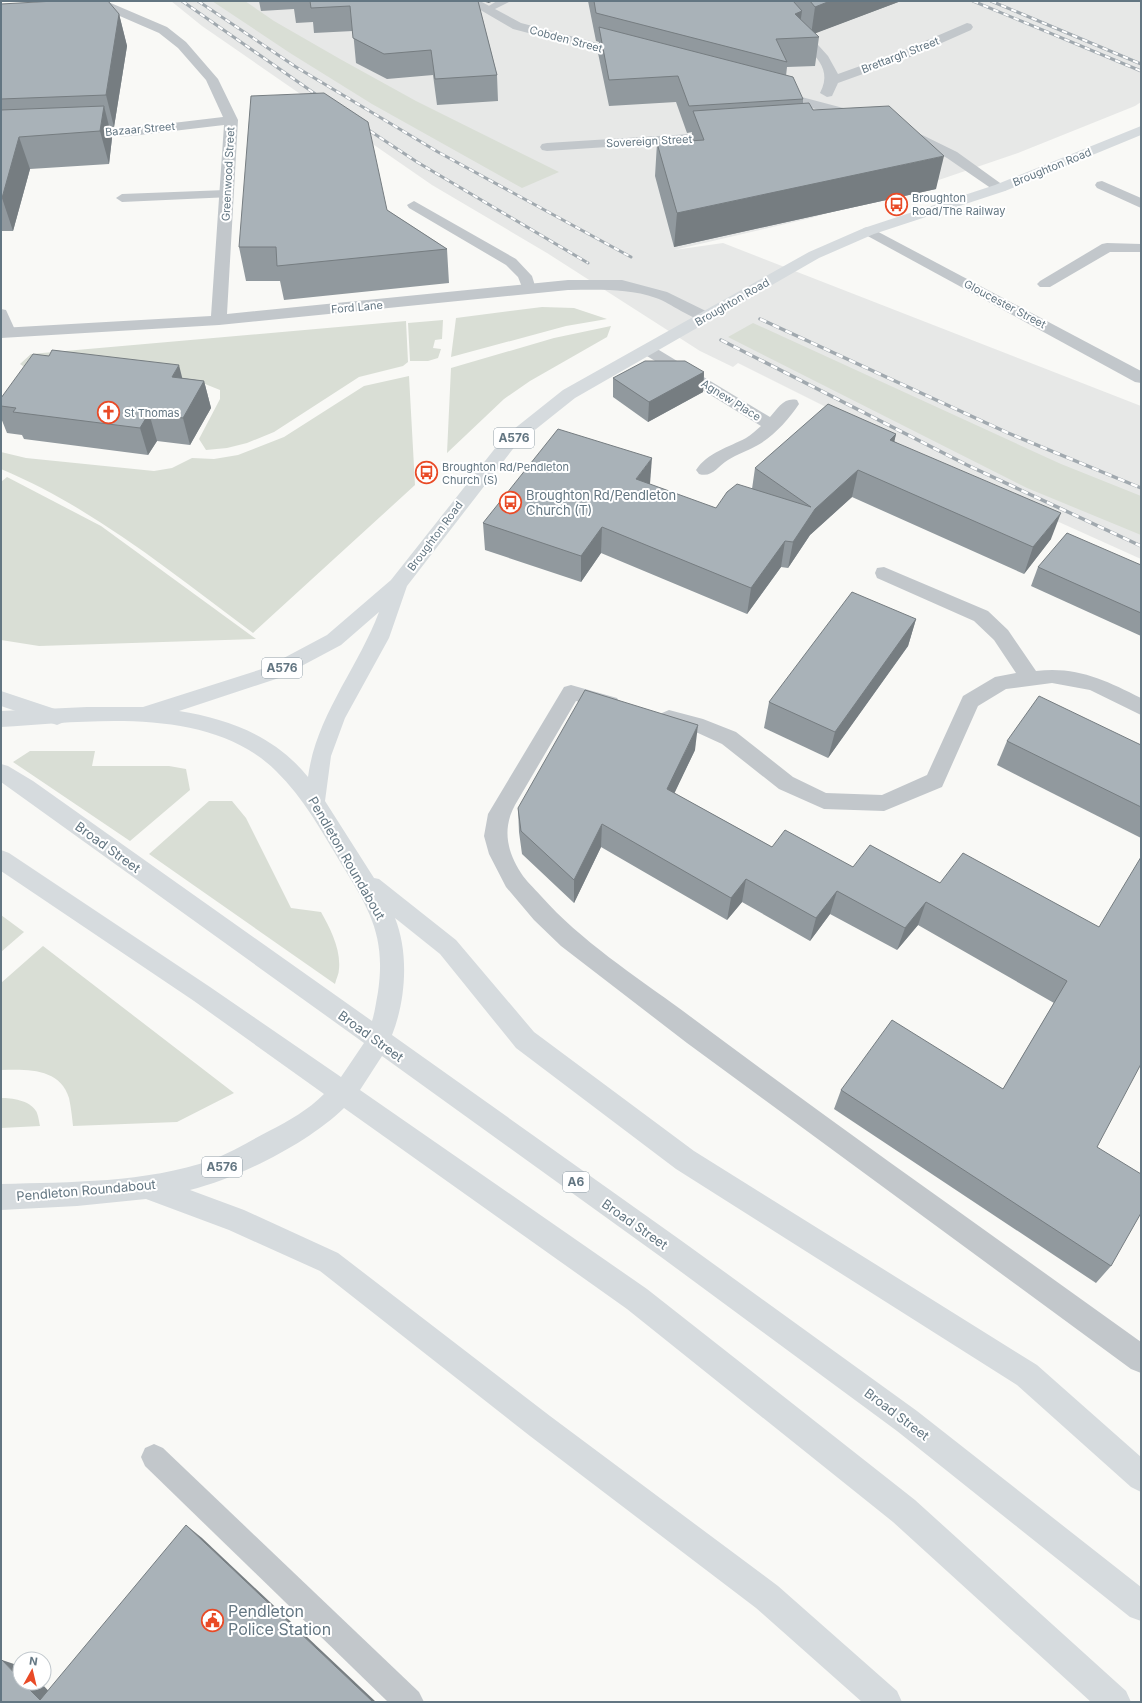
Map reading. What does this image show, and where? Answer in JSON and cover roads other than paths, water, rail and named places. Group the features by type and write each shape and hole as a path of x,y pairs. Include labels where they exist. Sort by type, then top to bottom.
{"main road":[{"name":"Broughton Road","path":"145,714 272,673 334,640 398,585 510,441 570,394 814,255 869,231 1000,188 1141,130"},
{"name":"Broughton Road","path":"315,800 321,756 335,718 379,638 398,585"},
{"name":"A576","path":"1,698 57,717"},
{"name":"Pendleton Roundabout","path":"1,719 145,714 192,719 230,731 262,746 290,769 315,800 364,881 385,920 391,949 391,985 385,1020 376,1042 360,1072 317,1116 293,1132 254,1154 203,1174 146,1187 48,1196 1,1197"},
{"name":"Broad Street","path":"1,772 25,787 446,1090 670,1248 907,1421 1141,1606"},
{"path":"1,859 202,994 637,1299 904,1511 1115,1702"},
{"path":"364,881 448,947 524,1040 685,1160 1027,1375 1141,1477"},
{"path":"146,1187 235,1219 329,1262 540,1426 767,1597 886,1702"}],"street":[{"name":"Greenwood Street","path":"96,1 164,30 182,45 212,79 231,120 219,320"},
{"name":"Cobden Street","path":"471,1 517,26 640,58"},
{"path":"791,22 829,65 833,80 830,89 818,105"},
{"name":"Brettargh Street","path":"833,80 906,54 967,27"},
{"path":"764,91 870,120"},
{"path":"826,122 841,111"},
{"name":"Bazaar Street","path":"70,134 131,132 231,120"},
{"path":"892,126 952,155 1000,188"},
{"name":"Sovereign Street","path":"547,147 738,135"},
{"path":"1102,185 1141,204"},
{"name":"Gloucester Street","path":"869,231 1141,378"},
{"path":"1045,284 1107,247 1141,248"},
{"name":"Ford Lane","path":"5,333 219,320 568,285 622,285 662,295 706,317"},
{"name":"Agnew Place","path":"648,350 772,426"},
{"name":"Agnew Place","path":"705,470 722,456 753,441 772,426 790,404"},
{"path":"884,573 981,616 1001,635 1030,678"},
{"path":"652,714 703,727 729,738 786,783 824,801 884,803 935,781 970,701 1002,682 1052,676 1094,683 1141,707"},
{"path":"630,708 571,692 499,814 495,836 500,854 514,881 542,913 569,939 696,1035 1141,1360"}],"lane":[{"path":"487,10 506,1"},
{"path":"122,198 226,194"},
{"path":"414,205 511,262 525,276 529,289"},
{"path":"1,313 5,333"},
{"path":"154,1457 409,1702"}],"railway":[{"path":"182,1 324,100"},
{"path":"198,1 296,67 438,152 631,257"},
{"path":"973,1 1141,71"},
{"path":"991,1 1141,64"},
{"path":"361,125 417,162 588,263"},
{"path":"760,319 1008,433 1141,488"},
{"path":"721,340 967,465 1141,546"}],"place":[{"name":"Broughton Road/The Railway","path":"897,204"},
{"name":"St Thomas","path":"109,413"},
{"name":"Broughton Rd/Pendleton Church (S)","path":"426,473"},
{"name":"Broughton Rd/Pendleton Church (T)","path":"511,502"},
{"name":"Pendleton Police Station","path":"212,1620"}]}
